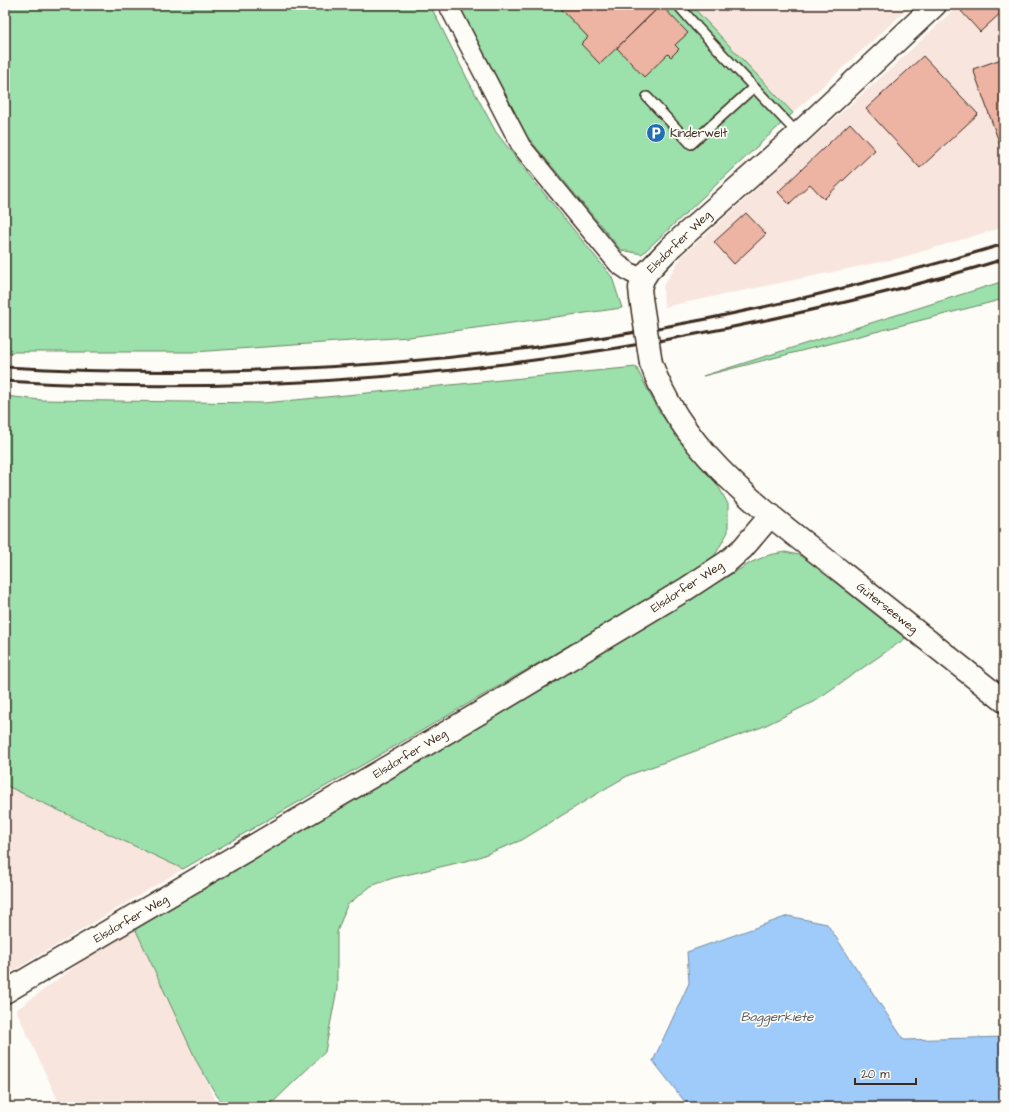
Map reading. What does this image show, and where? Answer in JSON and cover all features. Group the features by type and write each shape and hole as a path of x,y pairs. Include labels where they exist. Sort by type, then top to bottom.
{"street":[{"path":"448,5 521,146 618,264 630,273 642,288 652,363 656,376 670,405 692,437 730,480 771,515"},
{"name":"Elsdorfer Weg","path":"642,288 648,271 682,235 798,134 935,5"},
{"name":"Elsdorfer Weg","path":"5,992 483,711 686,589 727,562 743,548 771,515"},
{"name":"Güterseeweg","path":"771,515 1004,701"}],"lane":[{"path":"678,5 798,134"},
{"path":"647,97 691,144 754,86"}],"shaded area":[{"path":"691,5 912,5 793,113"},
{"path":"959,5 1004,5 1004,227 900,258 664,307 663,286 682,256"},
{"path":"5,785 183,869 5,976"},
{"path":"133,924 219,1107 61,1107 16,1010"}],"green space":[{"path":"5,5 430,5 496,132 612,277 622,308 409,337 194,352 5,352"},
{"path":"459,5 691,5 793,113 642,254 621,250 527,136"},
{"path":"1004,281 1004,299 703,376"},
{"path":"636,367 658,410 684,445 717,484 728,504 728,532 715,555 692,574 183,869 5,785 5,396 41,400 264,403"},
{"path":"785,552 799,555 812,563 906,638 813,702 762,727 629,775 522,840 474,859 393,878 371,886 347,905 337,932 337,989 325,1052 268,1107 226,1107 215,1093 198,1064 133,924 752,562 769,555"}],"water":[{"name":"Baggerkiete","path":"788,916 827,924 904,1040 1004,1037 1004,1107 689,1107 653,1061 689,983 687,952"}],"building":[{"path":"565,5 661,5 600,64 581,44 588,37 561,9"},
{"path":"661,5 688,33 675,45 679,49 671,57 668,54 644,77 617,48"},
{"path":"967,5 1004,5 1004,10 980,32 961,11"},
{"path":"923,56 978,114 920,168 866,109"},
{"path":"1004,58 1004,156 973,69"},
{"path":"850,123 875,150 824,199 810,184 789,204 778,192"},
{"path":"746,213 766,234 734,264 714,242"}],"railway":[{"path":"5,367 114,371 223,371 331,367 439,358 547,346 655,329 761,308 953,259 1004,244"},
{"path":"5,381 96,385 187,386 277,383 368,378 549,358 728,328 798,313 936,279 1004,259"}],"place":[{"name":"Kinderwelt","path":"656,133"}]}
